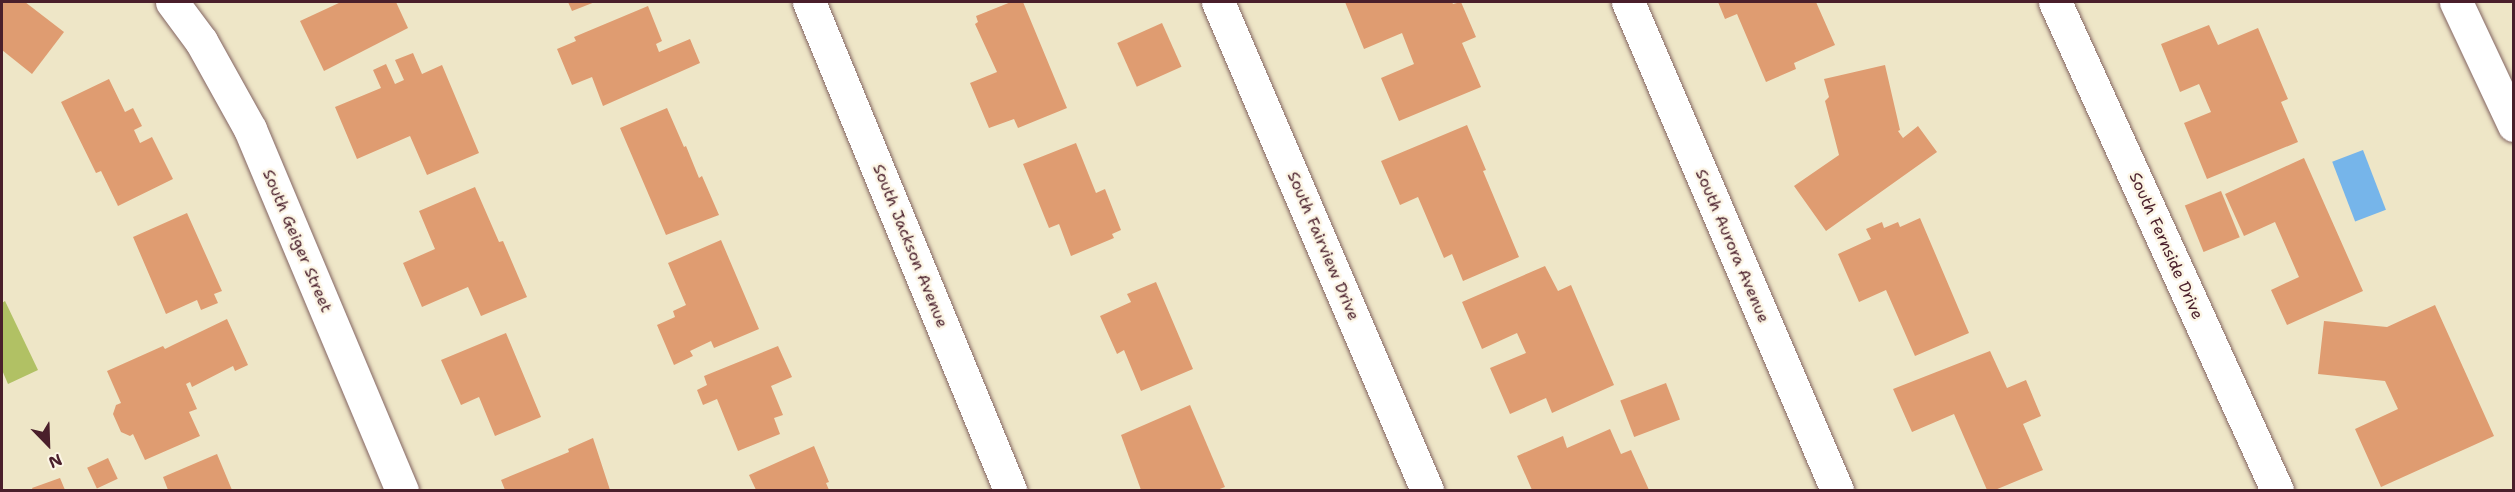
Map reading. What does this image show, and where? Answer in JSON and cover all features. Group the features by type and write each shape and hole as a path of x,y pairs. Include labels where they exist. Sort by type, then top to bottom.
{"street":[{"name":"South Geiger Street","path":"172,2 201,42 250,129 402,490"},
{"name":"South Jackson Avenue","path":"809,2 1010,490"},
{"name":"South Fairview Drive","path":"1218,2 1427,490"},
{"name":"South Aurora Avenue","path":"1628,2 1837,490"},
{"name":"South Fernside Drive","path":"2055,2 2277,490"},
{"path":"2456,2 2514,125"}],"green space":[{"path":"5,301 38,370 8,384 2,370 2,303"}],"water":[{"path":"2363,150 2386,210 2355,222 2332,162"}],"building":[{"path":"2,2 25,2 64,32 32,74 2,50"},
{"path":"341,2 396,2 408,28 324,71 300,21"},
{"path":"568,2 595,2 572,11"},
{"path":"1011,2 1023,2 1067,108 1018,128 1014,119 989,128 970,83 997,72 975,24 978,22 976,16"},
{"path":"1345,2 1452,2 1453,4 1461,2 1476,37 1462,43 1481,87 1399,121 1381,78 1414,64 1402,33 1364,49"},
{"path":"1718,2 1816,2 1835,45 1794,63 1796,69 1766,82 1737,14 1725,19"},
{"path":"648,6 662,41 656,44 659,52 690,39 700,63 603,106 592,77 572,85 557,49 576,41 574,37"},
{"path":"1162,23 1182,67 1137,87 1117,43"},
{"path":"2209,25 2218,45 2258,28 2288,99 2281,102 2298,142 2207,179 2184,123 2211,112 2199,84 2180,92 2161,44"},
{"path":"413,53 422,74 442,65 479,153 427,175 410,136 357,159 335,107 381,88 373,70 386,64 395,84 404,80 395,60"},
{"path":"1885,65 1900,130 1898,131 1903,138 1918,126 1937,152 1826,231 1794,186 1839,155 1825,101 1829,97 1824,79"},
{"path":"109,79 125,112 133,108 142,126 134,130 140,143 152,137 173,179 118,206 101,171 96,173 61,102"},
{"path":"667,108 699,178 702,176 719,215 666,235 620,128"},
{"path":"1467,125 1486,170 1483,171 1519,257 1463,281 1452,254 1444,258 1418,197 1400,205 1381,161"},
{"path":"1076,143 1096,193 1105,189 1121,230 1112,234 1114,238 1071,256 1059,224 1049,228 1023,164"},
{"path":"2304,158 2363,291 2287,325 2271,290 2299,277 2275,222 2244,236 2225,194"},
{"path":"475,187 499,242 503,241 527,297 481,316 468,287 422,307 403,263 435,249 419,211"},
{"path":"2221,191 2240,237 2204,252 2185,206"},
{"path":"187,213 222,291 214,294 218,303 201,310 197,300 166,314 133,237"},
{"path":"1920,218 1969,333 1915,356 1886,290 1859,302 1838,254 1871,239 1866,229 1882,222 1884,228 1898,222 1900,227"},
{"path":"721,240 759,329 714,348 711,341 690,351 693,356 674,365 657,325 675,317 673,311 686,305 668,263"},
{"path":"1545,266 1558,291 1571,285 1614,385 1552,413 1546,398 1510,414 1490,368 1526,353 1517,333 1482,349 1462,302"},
{"path":"1156,282 1193,369 1141,391 1124,350 1117,354 1100,316 1131,302 1127,294"},
{"path":"2435,305 2494,436 2381,487 2355,429 2398,409 2385,381 2318,374 2324,321 2387,327"},
{"path":"227,319 248,365 235,371 233,366 192,387 190,382 186,384 197,409 189,412 200,436 145,460 133,434 130,436 121,432 113,414 116,405 121,403 107,371 163,346 165,349"},
{"path":"506,333 541,417 495,436 479,397 461,405 441,360"},
{"path":"778,346 792,377 771,386 783,415 774,418 780,434 738,451 717,399 703,405 697,390 707,385 704,376"},
{"path":"1990,351 2007,388 2026,380 2041,416 2023,424 2043,470 1995,490 1987,490 1954,414 1912,432 1893,389"},
{"path":"1666,383 1680,419 1634,437 1620,401"},
{"path":"1190,405 1225,487 1217,490 1141,490 1121,435"},
{"path":"1610,429 1621,454 1631,450 1649,490 1532,490 1517,456 1563,436 1567,448"},
{"path":"593,438 610,490 505,490 501,480 569,452 568,449"},
{"path":"814,446 829,482 826,483 829,490 756,490 749,475"},
{"path":"217,454 232,490 168,490 163,477"},
{"path":"108,458 118,479 97,489 87,468"},
{"path":"60,478 65,490 33,490 32,488"}]}
